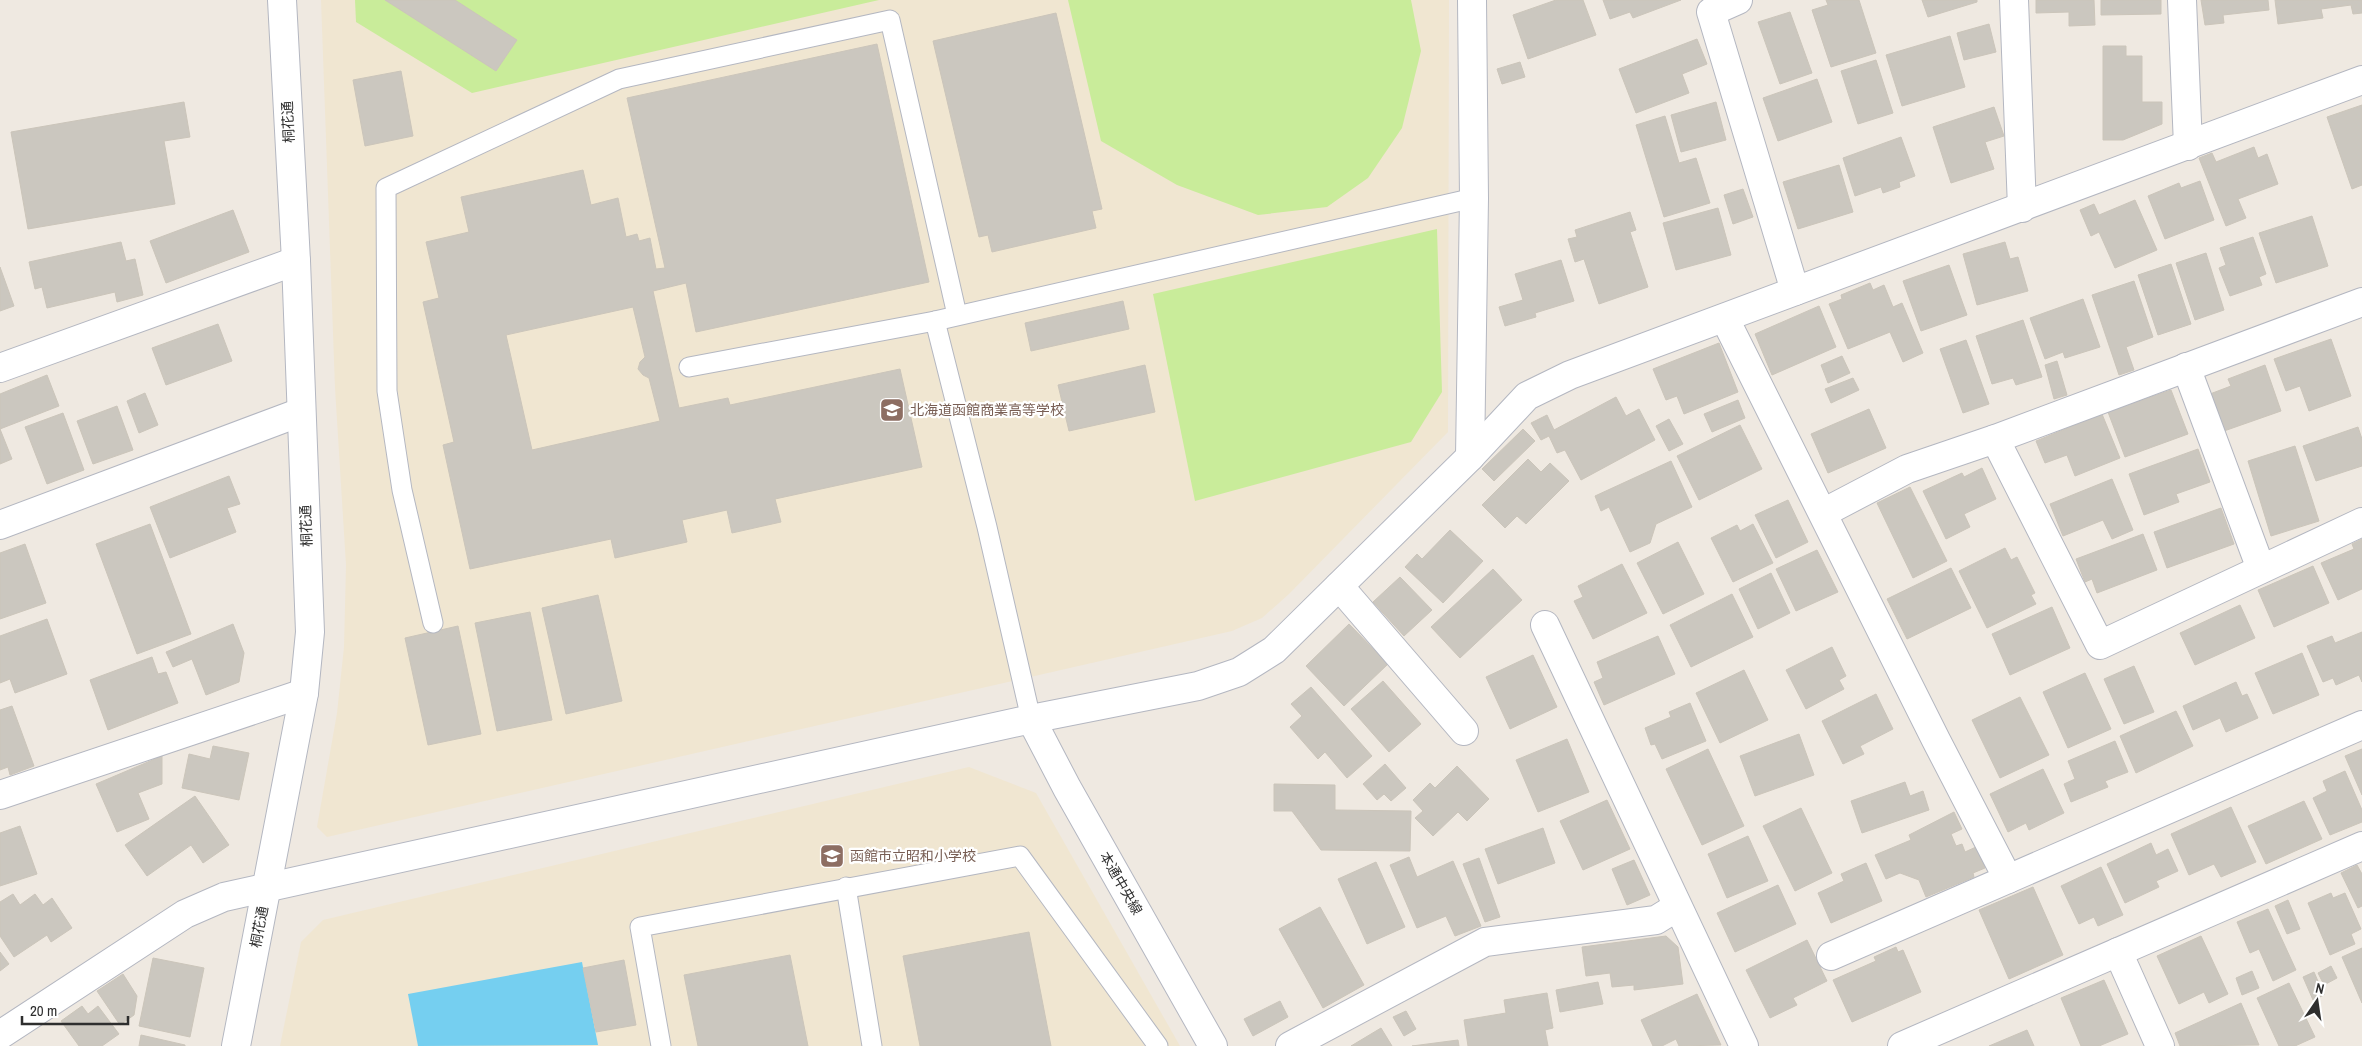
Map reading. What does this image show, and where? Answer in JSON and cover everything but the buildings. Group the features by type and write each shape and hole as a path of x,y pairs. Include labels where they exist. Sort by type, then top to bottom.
{"street":[{"name":"桐花通","path":"241,1045 267,888 304,692 310,632 296,261 282,0"},
{"path":"1470,457 1474,198 1472,0"},
{"path":"1738,0 1711,12 1795,291"},
{"path":"2014,0 2022,208"},
{"path":"2182,0 2188,146"},
{"path":"0,1035 185,914 224,897 1031,719 1198,686 1239,672 1274,650 1470,457 1527,396 1570,375 2362,80"},
{"path":"0,368 296,261"},
{"path":"1823,513 1907,469 1995,439 2362,302"},
{"path":"1725,318 1936,740 2008,879"},
{"path":"2186,367 2262,569"},
{"path":"0,525 301,412"},
{"path":"1995,439 2100,645 2362,522"},
{"path":"1339,586 1464,731"},
{"path":"1545,625 1744,1046"},
{"path":"0,795 304,692"},
{"name":"本通中央線","path":"1031,719 1067,788 1213,1046"},
{"path":"1831,956 2362,725"},
{"path":"1902,1046 2362,846"},
{"path":"1290,1046 1485,942 1656,920 1677,907"},
{"path":"2118,952 2160,1046"}],"lane":[{"path":"433,623 402,490 387,391 386,188 619,79 890,20 957,315"},
{"path":"689,367 935,321 1474,198"},
{"path":"935,321 987,527 1031,719"},
{"path":"661,1046 640,927 1020,856 1158,1046"},
{"path":"846,888 872,1046"}],"shaded area":[{"name":"北海道函館商業高等学校","path":"321,0 1449,0 1448,432 1289,594 1262,618 1232,631 327,837 317,827 337,713 344,647 346,565 335,388"},
{"name":"函館市立昭和小学校","path":"969,767 1036,793 1180,1046 280,1046 301,942 323,920"}],"green space":[{"path":"355,0 879,0 472,93 356,22"},
{"path":"1068,0 1411,0 1421,51 1402,128 1368,178 1327,207 1258,215 1177,185 1101,141"},
{"path":"1437,229 1442,392 1411,442 1195,501 1153,294"}],"water":[{"path":"582,962 598,1045 418,1046 408,994"}],"place":[{"name":"北海道函館商業高等学校","path":"892,410"},
{"name":"函館市立昭和小学校","path":"832,856"}]}
